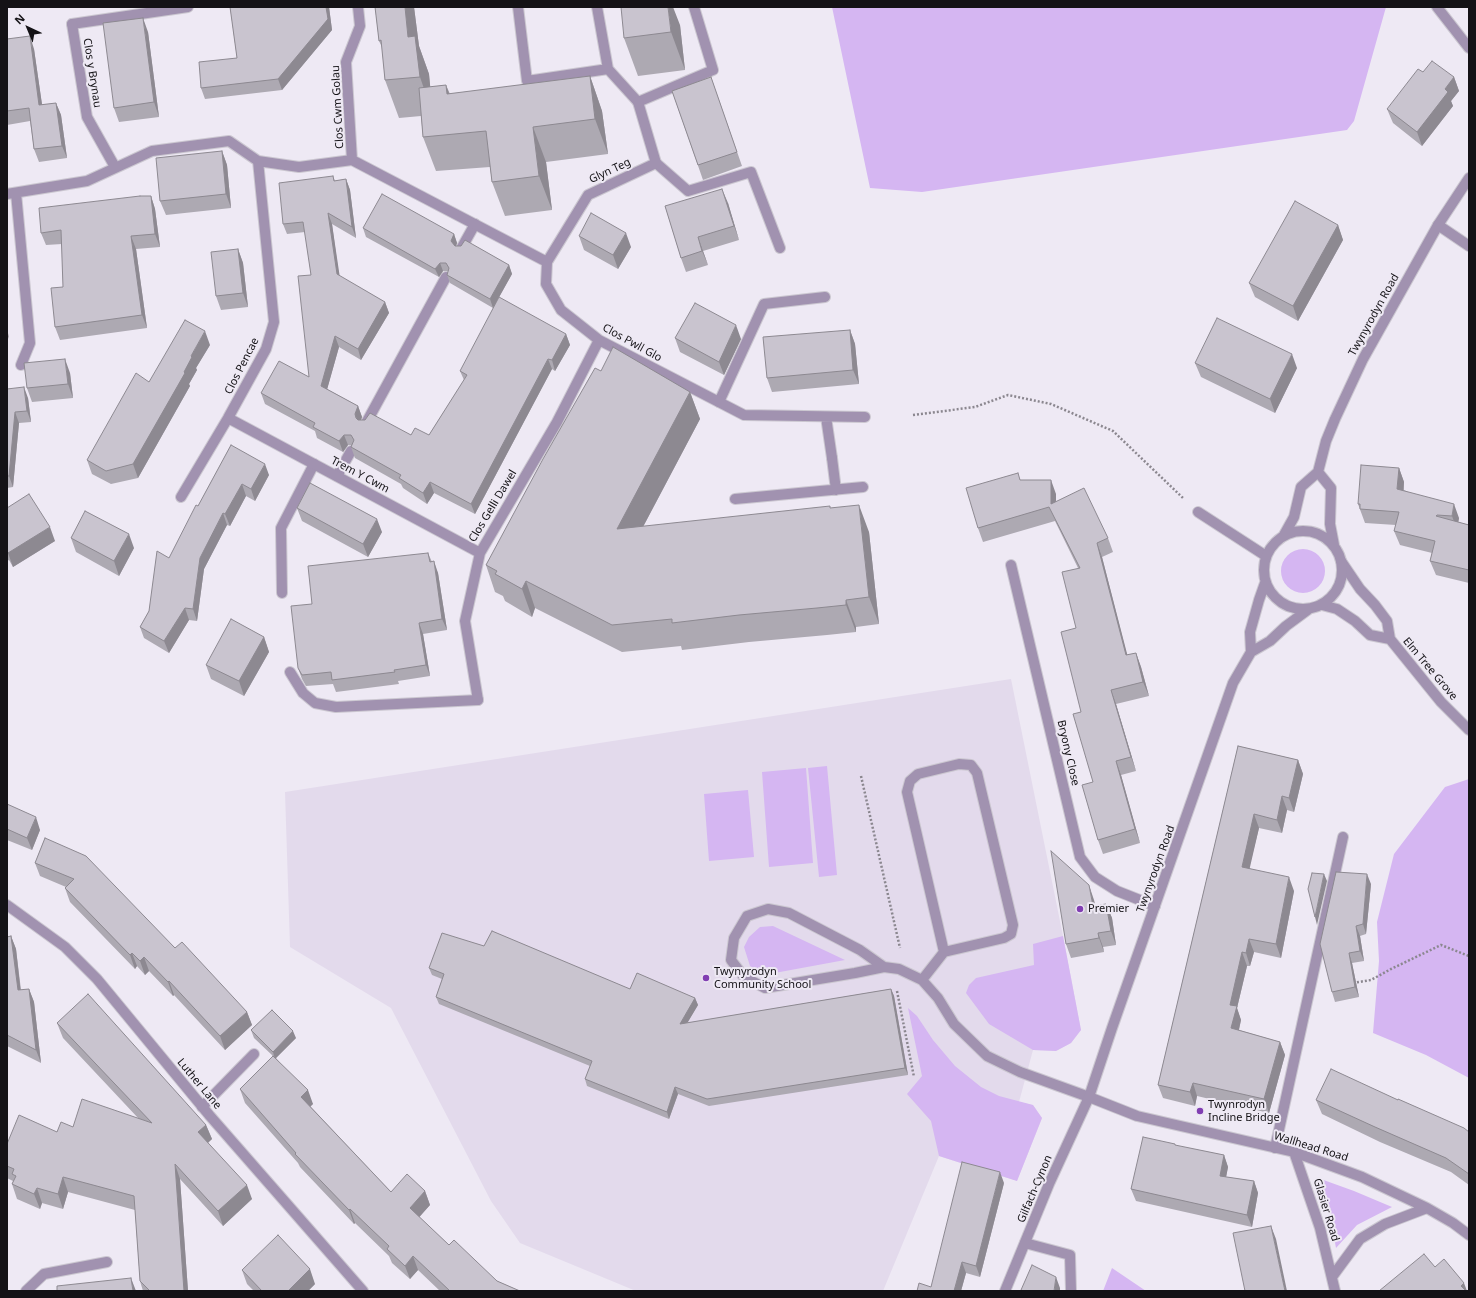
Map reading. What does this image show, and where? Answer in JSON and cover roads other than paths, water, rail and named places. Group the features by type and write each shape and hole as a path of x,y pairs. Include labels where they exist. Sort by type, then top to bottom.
{"street":[{"name":"Clos y Brynau","path":"115,168 87,117 72,24 188,7"},
{"name":"Clos Cwm Golau","path":"352,160 346,62 360,26 358,7"},
{"path":"518,7 527,81 608,69"},
{"path":"597,7 608,69 638,102 656,163 688,191 751,172 780,248"},
{"path":"638,102 713,70 694,7"},
{"path":"1437,7 1469,48"},
{"path":"21,364 30,343 12,194 87,181 152,151 229,141 258,161 299,167 352,160 547,262"},
{"name":"Clos Pencae","path":"181,497 228,418 266,349 274,322 258,161"},
{"name":"Glyn Teg","path":"547,262 588,195 656,163"},
{"name":"Twynyrodyn Road","path":"1089,1097 1233,683 1251,652 1270,641 1286,626 1309,610 1322,605 1333,597 1339,585 1342,571 1341,561 1334,546 1330,524 1331,488 1318,472 1326,441 1363,359 1438,225 1469,178"},
{"path":"461,249 475,224"},
{"path":"1438,225 1469,246"},
{"name":"Clos Pwll Glo","path":"547,262 546,284 561,310 599,340 744,416 865,417"},
{"path":"365,425 446,277"},
{"path":"719,402 764,304 825,297"},
{"name":"Clos Gelli Dawel","path":"290,672 303,693 315,703 336,707 478,700 465,621 480,553 557,422 599,340"},
{"path":"826,417 836,490"},
{"name":"Trem Y Cwm","path":"228,418 480,553"},
{"path":"337,476 351,451"},
{"path":"282,593 281,528 314,464"},
{"path":"1309,610 1295,609 1282,604 1272,595 1265,583 1263,569 1266,556 1273,544 1284,535 1294,517 1302,487 1318,472"},
{"path":"735,499 863,487"},
{"path":"1198,512 1266,556"},
{"name":"Twynyrodyn Road","path":"1284,535 1297,531 1310,531 1324,536 1334,546"},
{"name":"Elm Tree Grove","path":"1341,561 1360,589 1387,621 1390,640 1441,702 1469,730"},
{"name":"Bryony Close","path":"1011,565 1080,857 1095,876 1118,891 1155,906"},
{"path":"1251,652 1250,632 1265,583"},
{"name":"Elm Tree Grove","path":"1322,605 1336,609 1355,621 1370,635 1390,640"},
{"path":"884,967 860,950 789,913 768,909 746,916 734,938 730,960 744,977 765,988 884,967 899,968 922,980 944,952 1004,938 1011,934 1013,925 977,773 971,765 960,764 918,774 910,781 908,792 944,952"},
{"path":"1275,1148 1343,838"},
{"name":"Luther Lane","path":"7,905 65,947 96,980 202,1107 363,1291"},
{"name":"Wallhead Road","path":"922,980 938,998 954,1024 987,1056 1020,1072 1137,1116 1294,1152 1362,1176 1427,1208 1454,1223 1469,1234"},
{"path":"202,1107 254,1054"},
{"name":"Gilfach-Cynon","path":"1005,1291 1049,1184 1089,1097"},
{"name":"Glasier Road","path":"1294,1152 1320,1228 1334,1291"},
{"name":"Glasier Road","path":"1332,1277 1360,1239 1384,1224 1427,1208"},
{"path":"1025,1243 1070,1255 1070,1291"},
{"path":"26,1291 44,1274 107,1262"}],"place":[{"name":"Premier","path":"1080,909"},
{"name":"Twynyrodyn Community School","path":"706,978"},
{"name":"Twynrodyn Incline Bridge","path":"1200,1111"}]}
